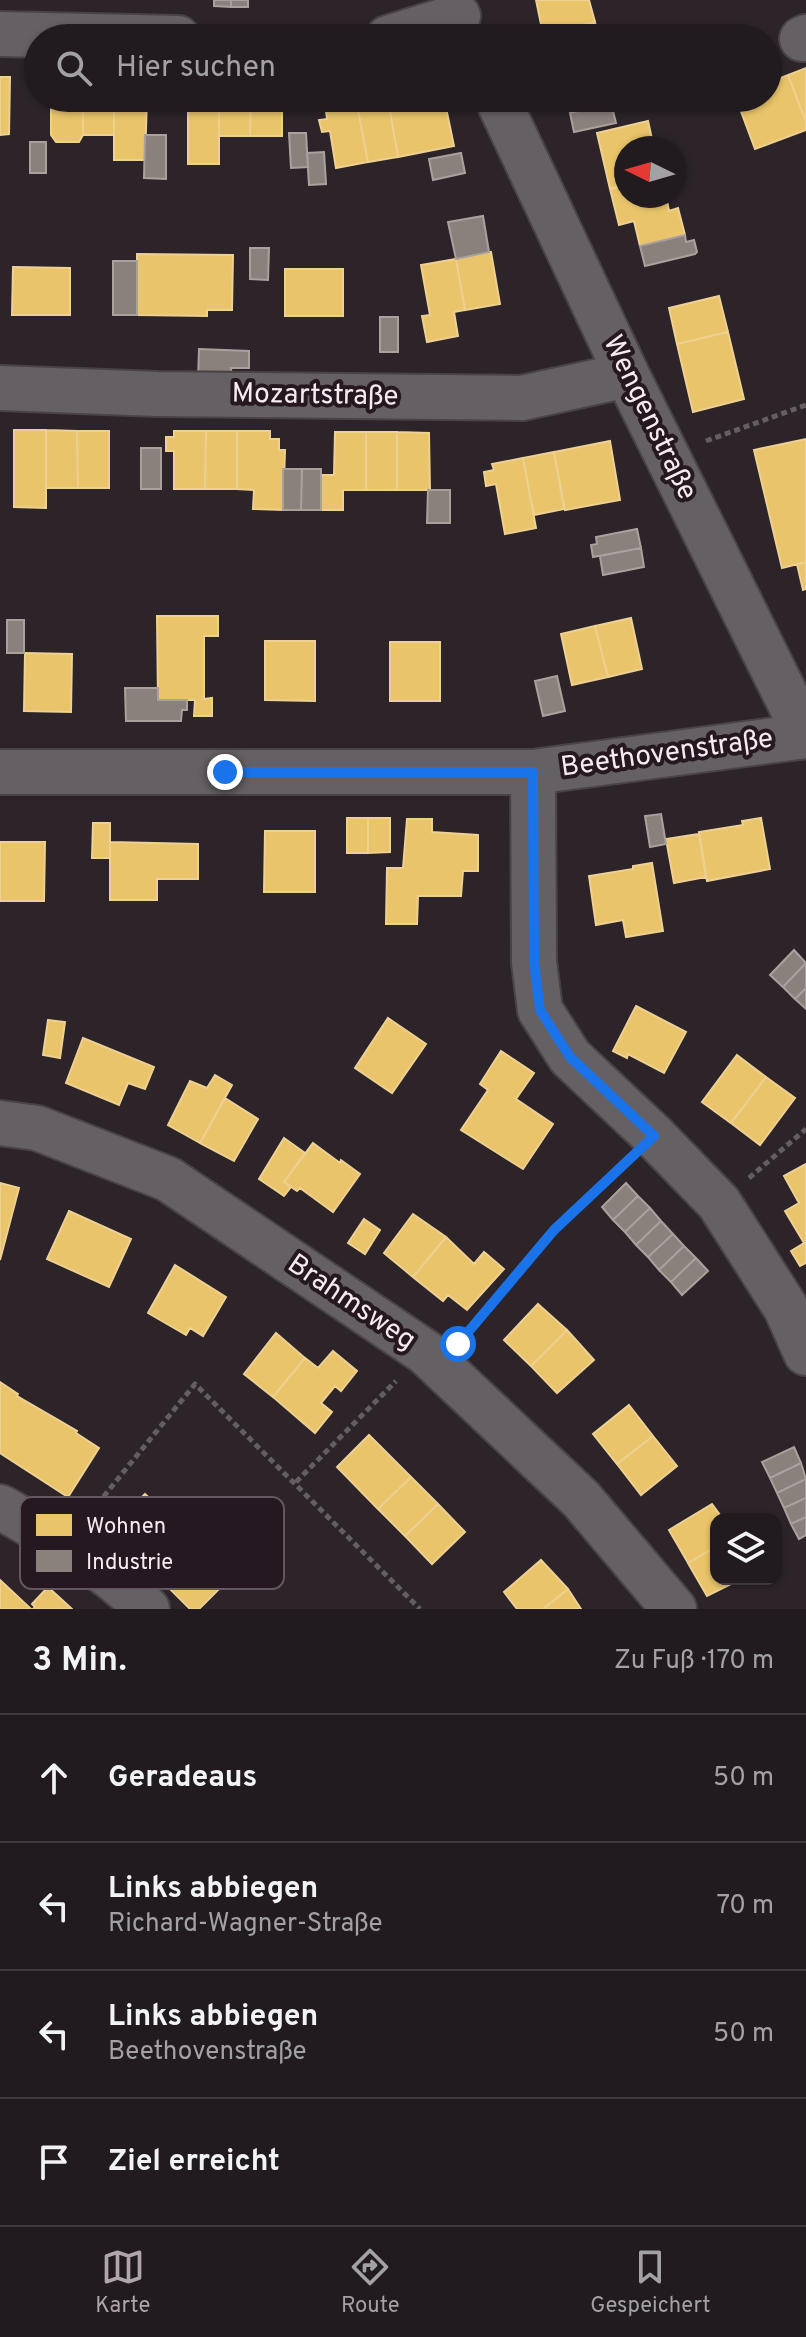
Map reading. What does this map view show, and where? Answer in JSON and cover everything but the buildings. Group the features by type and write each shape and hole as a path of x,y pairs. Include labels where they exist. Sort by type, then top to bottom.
{"street":[{"path":"438,24 460,18"},
{"path":"0,34 24,35"},
{"name":"Wengenstraße","path":"504,112 627,375 806,736"},
{"name":"Mozartstraße","path":"0,388 157,394 522,398 627,375"},
{"name":"Beethovenstraße","path":"0,772 533,772 806,736"},
{"path":"533,772 534,962 540,1010 570,1057 719,1203 786,1308 806,1353"},
{"name":"Brahmsweg","path":"0,1123 37,1128 168,1179 441,1348 581,1499 674,1609"},
{"path":"0,1507 20,1518"},
{"path":"126,1589 147,1609"}],"path":[{"path":"667,454 806,405"},
{"path":"719,1203 806,1129"},
{"path":"296,1482 441,1348 554,1230 654,1136"},
{"path":"103,1497 195,1384 420,1609"}],"route":[{"path":"225,772 533,772 534,962 540,1010 570,1057 654,1136 554,1230 458,1344"}]}
